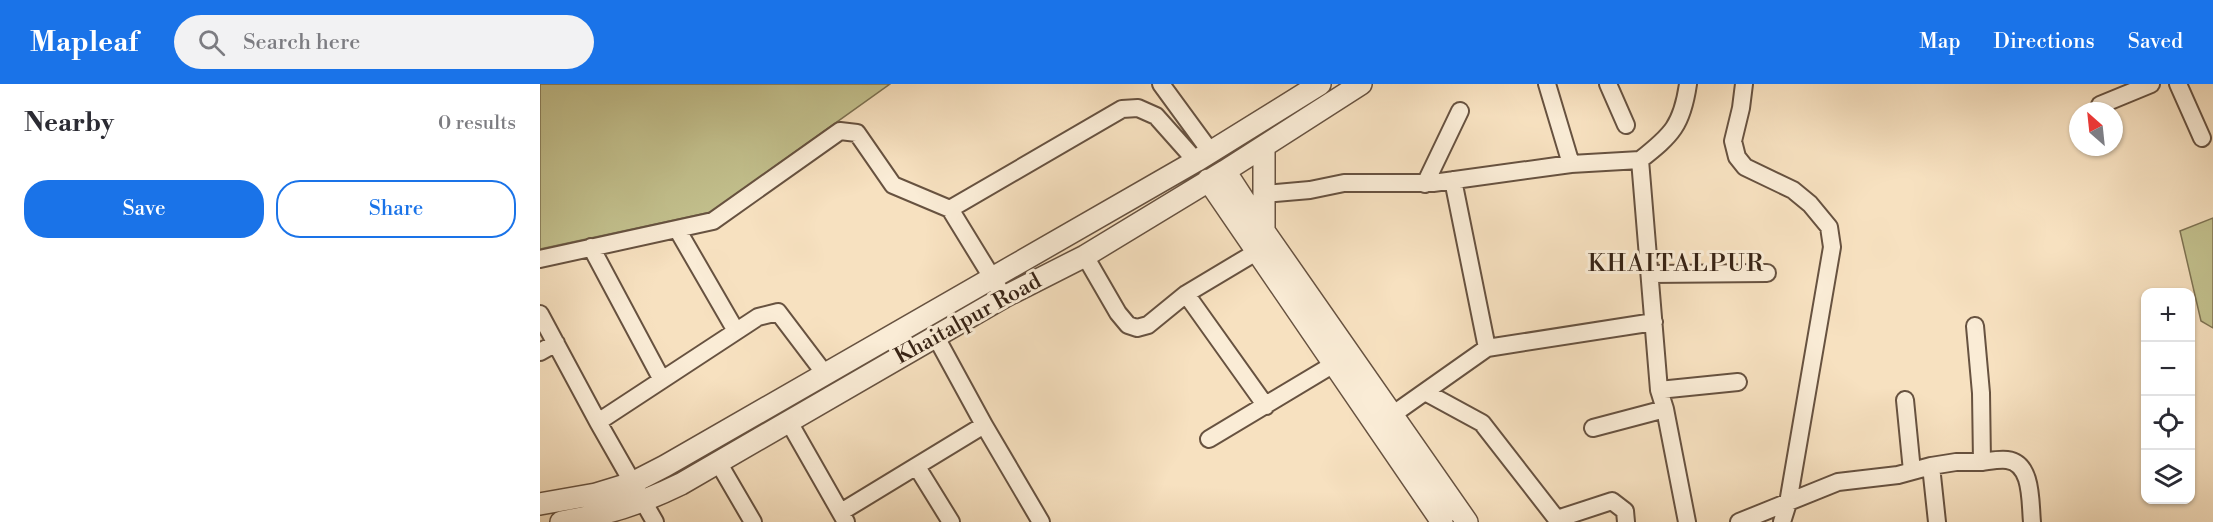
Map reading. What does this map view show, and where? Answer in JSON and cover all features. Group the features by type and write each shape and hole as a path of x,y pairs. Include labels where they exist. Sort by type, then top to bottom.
{"street":[{"path":"1161,84 1203,156"},
{"name":"Khaitalpur Road","path":"540,504 596,494 632,483 665,466 1203,156 1320,84"},
{"name":"Khaitalpur Road","path":"561,522 602,515 643,502 681,484 1004,297 1085,256 1264,147 1361,84"},
{"path":"1547,84 1572,164"},
{"path":"1608,84 1626,125"},
{"path":"1264,194 1310,190 1344,183 1425,184 1572,164 1640,160 1661,143 1674,128 1684,111 1688,84"},
{"path":"1744,84 1733,141 1737,157 1745,167 1794,190 1810,204 1829,227 1832,247 1788,503 1782,522"},
{"path":"2107,102 2151,84"},
{"path":"2178,84 2202,138"},
{"path":"950,209 1122,109 1138,108 1156,116 1203,156"},
{"path":"1425,184 1460,111"},
{"path":"540,259 713,221 840,131 857,133 893,185 950,209 1004,297"},
{"path":"1264,147 1261,241 1334,364 1442,522"},
{"path":"1640,160 1659,390 1687,522"},
{"path":"1217,176 1261,241 1392,415 1467,522"},
{"path":"1453,180 1487,348"},
{"path":"677,229 736,331"},
{"path":"1085,256 1118,313 1128,325 1137,328 1148,325 1186,294 1261,241"},
{"path":"591,247 662,380"},
{"path":"1650,274 1767,273"},
{"path":"1186,294 1266,406"},
{"path":"598,422 758,317 778,312 825,374"},
{"path":"540,314 655,522"},
{"path":"1392,415 1487,348 1654,322"},
{"path":"1975,326 1981,393 1982,462"},
{"path":"936,337 984,426 1041,522"},
{"path":"540,352 556,343"},
{"path":"1209,439 1334,364"},
{"path":"1659,390 1738,382"},
{"path":"1425,392 1482,423 1558,521 1612,501 1626,511 1626,522"},
{"path":"1905,400 1912,471"},
{"path":"1593,428 1665,410"},
{"path":"1392,415 1428,448 1481,522"},
{"path":"789,422 844,517 917,467 984,426"},
{"path":"1393,452 1402,488 1425,522"},
{"path":"1739,522 1838,482 1898,475 1931,466 2009,460 2021,468 2028,480 2032,522"},
{"path":"718,462 753,522"},
{"path":"1931,466 1937,522"},
{"path":"917,467 951,522"}],"shaded area":[{"path":"540,84 890,84 711,212 540,249"},
{"path":"2213,218 2213,328 2201,321 2180,231"}],"district":[{"name":"KHAITALPUR","path":"1676,264"}]}
